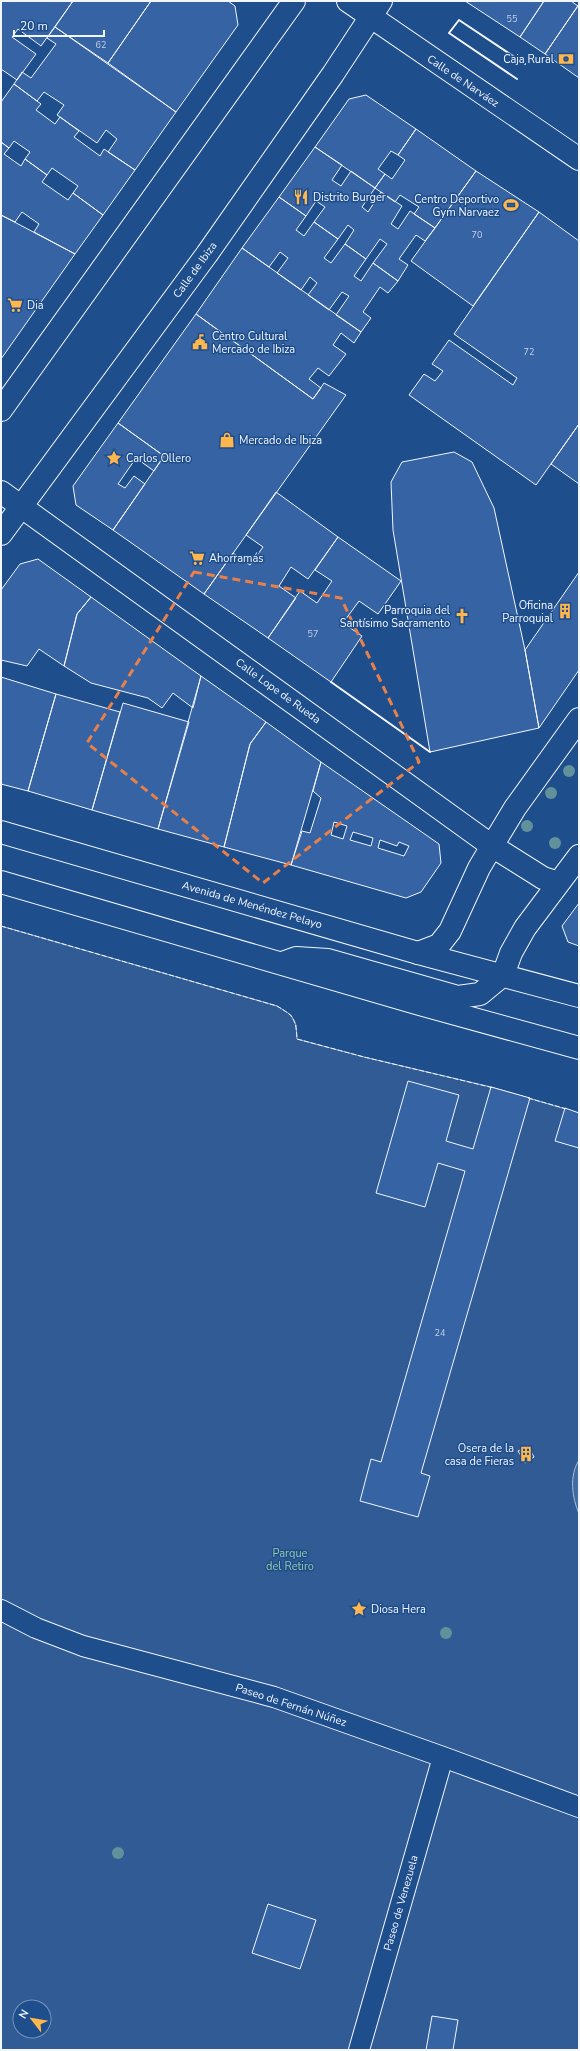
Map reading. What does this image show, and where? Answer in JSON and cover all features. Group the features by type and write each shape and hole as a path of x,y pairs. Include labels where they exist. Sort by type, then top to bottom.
{"street":[{"path":"1,410 294,1"},
{"name":"Calle de Narváez","path":"348,1 376,9 579,159"},
{"name":"Calle de Ibiza","path":"1,534 20,506 211,248 376,9"},
{"name":"Calle Lope de Rueda","path":"1,492 492,846 543,878 558,883"},
{"path":"418,953 439,944 450,931 479,868 492,846 516,808 579,719"},
{"name":"Avenida de Menéndez Pelayo","path":"1,832 418,953 579,996"},
{"path":"282,963 296,958 328,960 458,997 480,994 503,975 519,938 579,856"},
{"path":"1,882 579,1048"},
{"name":"Paseo de Fernán Núñez","path":"1,1610 36,1628 83,1646 274,1697 579,1807"},
{"name":"Paseo de Venezuela","path":"359,2050 443,1757"}],"highlighted area":[{"path":"194,572 341,598 419,762 263,883 87,743"}],"shaded area":[{"name":"Parque del Retiro","path":"1,926 277,1006 291,1015 296,1025 297,1039 364,1057 491,1087 579,1113 579,2050 1,2050"},
{"path":"579,1460 579,1514 573,1494 573,1480"}],"building":[{"path":"1,1 73,1 41,46 18,29 12,37 36,54 17,80 1,69"},
{"path":"73,1 151,1 108,63 55,27"},
{"path":"151,1 228,1 235,6 238,25 176,112 108,63"},
{"path":"465,1 544,1 520,37"},
{"path":"544,1 571,1 578,6 545,54 520,37"},
{"path":"579,4 579,78 545,54"},
{"path":"55,27 176,112 135,170 108,152 117,139 106,130 97,143 57,115 64,105 44,92 37,101 14,84 22,72 31,78 56,44 47,38"},
{"path":"14,84 41,104 36,110 55,124 60,117 79,131 74,137 100,156 104,149 135,170 103,215 73,193 78,186 52,168 47,175 25,159 30,152 14,141 9,148 1,142 1,102"},
{"path":"366,95 416,129 398,155 391,151 378,169 385,174 375,188 315,147 349,99"},
{"path":"416,129 476,171 435,228 414,214 419,207 400,195 395,202 375,188 385,174 392,179 405,160 398,155"},
{"path":"1,142 9,148 4,154 21,166 25,159 47,175 42,182 68,200 73,193 103,215 75,254 34,232 39,224 22,212 15,222 1,215"},
{"path":"315,147 342,165 332,180 341,186 351,171 375,188 362,207 368,212 381,192 402,206 391,224 398,229 410,211 435,228 425,241 416,235 399,259 408,265 398,281 373,263 387,244 380,239 366,259 345,244 354,230 348,225 338,239 314,222 325,207 316,201 306,216 279,197"},
{"path":"476,171 539,212 473,306 411,261"},
{"path":"279,197 306,216 296,230 304,236 314,222 338,239 324,258 331,263 345,244 366,259 354,276 361,281 373,263 398,281 388,293 380,287 363,312 371,318 361,332 336,315 349,296 342,292 329,310 308,295 317,283 310,277 301,290 277,273 288,258 280,252 269,267 242,248"},
{"path":"539,212 579,241 579,424 536,485 409,395 424,374 435,381 443,371 432,364 449,340 513,385 517,378 454,334"},
{"path":"1,215 75,254 1,359"},
{"path":"242,248 361,332 354,343 341,333 333,345 346,354 329,376 318,368 309,379 321,388 313,399 196,314"},
{"name":"Mercado de Ibiza","path":"196,314 313,399 324,383 346,395 204,594 113,530 164,456 118,423"},
{"path":"118,423 164,456 154,471 136,458 118,484 125,488 134,476 145,484 113,530 76,505 73,486"},
{"path":"579,424 579,484 551,464"},
{"name":"Parroquia del Santísimo Sacramento","path":"454,452 472,462 494,508 525,650 539,728 430,752 393,530 391,482 402,462"},
{"path":"276,492 338,537 308,579 291,567 279,586 296,598 268,638 204,594 233,553 250,565 263,547 246,535"},
{"path":"338,537 401,581 378,614 359,601 343,623 362,636 331,682 268,638 300,591 317,603 332,581 315,570"},
{"path":"38,559 91,597 77,614 64,666 39,649 27,666 1,660 1,590 20,564"},
{"name":"Oficina Parroquial","path":"579,572 579,670 539,728 525,650"},
{"path":"91,597 201,676 193,708 173,693 162,708 148,698 91,683 64,666 77,614"},
{"path":"201,676 266,722 250,744 224,847 158,829"},
{"path":"1,677 56,694 28,791 1,784"},
{"path":"56,694 120,712 92,810 28,791"},
{"path":"123,703 189,722 158,829 92,810"},
{"path":"266,722 321,762 291,865 224,847 250,744"},
{"path":"321,762 439,844 441,863 421,892 406,898 291,865 302,831 310,833 321,798 313,791","holes":["334,822 347,826 343,839 331,835","353,832 373,838 371,846 350,840","380,840 397,846 399,842 409,846 404,856 378,848"]},
{"path":"579,903 579,946 568,942 562,926"},
{"path":"408,1081 459,1095 446,1141 473,1149 491,1087 530,1098 421,1473 430,1476 418,1517 360,1501 371,1459 381,1462 465,1171 438,1163 425,1207 376,1193"},
{"path":"565,1108 579,1113 579,1148 555,1141"},
{"name":"Osera de la casa de Fieras","path":"528,1446 534,1457 525,1463 518,1451"},
{"path":"268,1904 316,1920 300,1969 252,1953"},
{"path":"432,2016 458,2020 453,2050 426,2050"}],"fence":[{"path":"1,926 277,1006 291,1016 295,1022 297,1039 364,1057 494,1088"},
{"path":"528,1098 567,1109"}],"wall":[{"path":"517,79 449,33 459,20 525,64"},
{"path":"331,682 430,752"}],"place":[{"name":"Caja Rural","path":"566,59"},
{"name":"Distrito Burger","path":"301,197"},
{"name":"Centro Deportivo Gym Narvaez","path":"511,205"},
{"name":"Dia","path":"15,305"},
{"name":"Centro Cultural Mercado de Ibiza","path":"200,342"},
{"name":"Mercado de Ibiza","path":"227,440"},
{"name":"Carlos Ollero","path":"114,458"},
{"name":"Ahorramás","path":"197,558"},
{"name":"Oficina Parroquial","path":"565,611"},
{"name":"Parroquia del Santísimo Sacramento","path":"462,616"},
{"name":"Osera de la casa de Fieras","path":"526,1454"},
{"name":"Diosa Hera","path":"359,1609"}]}
